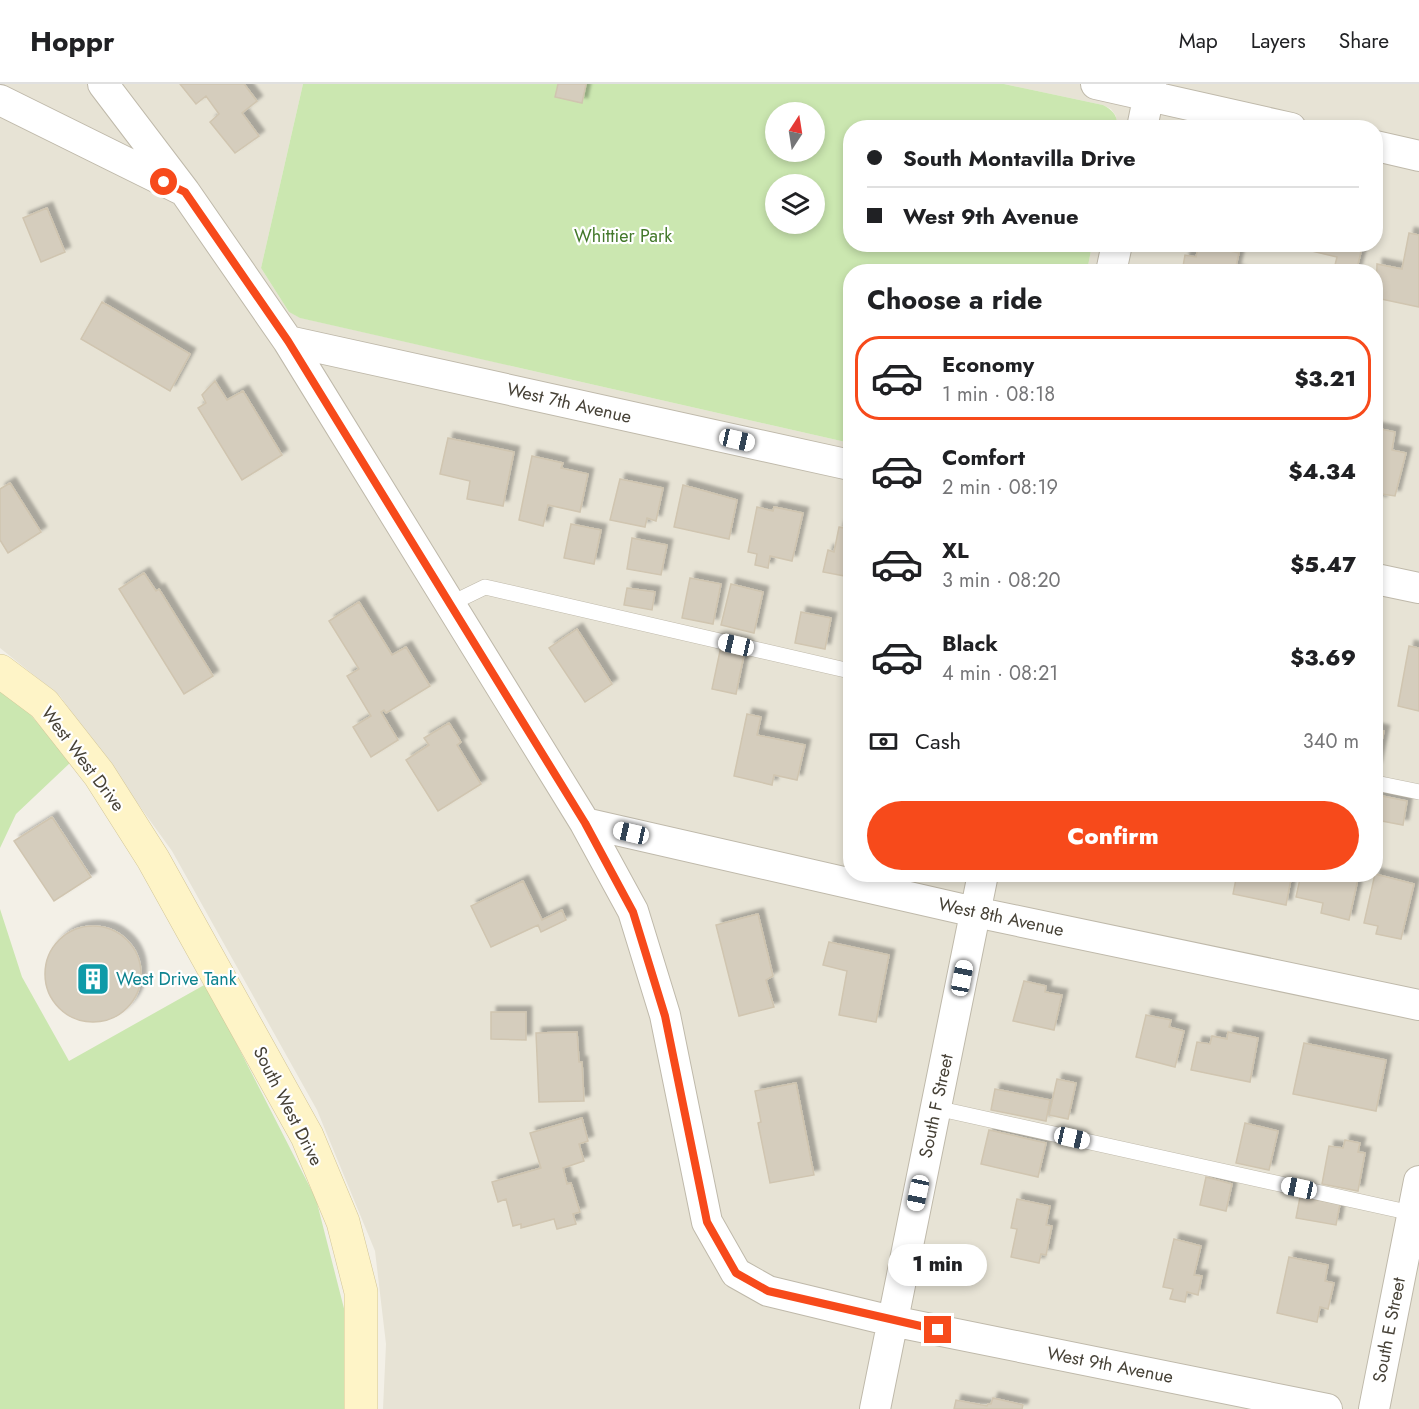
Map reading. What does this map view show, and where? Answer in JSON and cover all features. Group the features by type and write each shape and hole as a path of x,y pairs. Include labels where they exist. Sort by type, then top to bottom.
{"street":[{"name":"West 9th Avenue","path":"103,84 185,192 288,341 585,823 633,912 665,1016 707,1222 736,1273 768,1291 892,1321 1327,1409"},
{"path":"1096,84 1149,90 1261,120"},
{"path":"1143,120 1149,90"},
{"path":"0,100 185,192"},
{"path":"1383,148 1419,156"},
{"name":"West 7th Avenue","path":"288,341 843,463"},
{"path":"1383,580 1419,588"},
{"name":"West West Drive","path":"0,671 44,704 99,774 153,859"},
{"name":"West 8th Avenue","path":"585,823 843,882"},
{"name":"South West Drive","path":"153,859 308,1136 343,1222 361,1292 361,1409"},
{"name":"West 8th Avenue","path":"844,882 975,912 1419,1005"},
{"name":"South F Street","path":"875,1409 981,882"},
{"name":"South E Street","path":"1374,1409 1416,1214 1419,1181"}],"lane":[{"path":"450,604 484,587 843,670"},
{"path":"1383,784 1419,792"},
{"path":"936,1108 1416,1214"}],"shaded area":[{"path":"0,84 303,84 261,268 289,312 301,318 843,441 843,882 1383,882 1383,264 1088,264 1091,252 1383,252 1383,120 1116,120 1111,109 1103,105 1004,84 1419,84 1419,1409 383,1409 386,1344 375,1251 317,1110 172,851 60,696 0,648"}],"green space":[{"name":"Whittier Park","path":"303,84 1004,84 1103,105 1112,111 1117,120 843,120 843,252 1091,252 1088,264 843,264 843,441 300,318 289,312 261,268"},
{"path":"0,690 29,713 71,762 16,814 0,848"},
{"path":"0,909 22,977 69,1061 206,984 316,1199 349,1328 344,1409 0,1409"}],"building":[{"path":"180,84 244,84 257,101 242,113 259,136 235,153 210,122 219,114 206,96 196,104"},
{"path":"558,84 586,84 582,103 555,97"},
{"path":"47,208 65,252 41,262 23,218"},
{"path":"1409,233 1419,235 1419,307 1383,299 1383,265 1402,269"},
{"path":"1197,252 1239,253 1236,264 1183,264 1185,255 1196,257"},
{"path":"1316,252 1361,252 1358,264 1335,264 1337,257"},
{"path":"102,302 190,354 170,391 81,339"},
{"path":"215,381 227,400 243,391 282,455 242,480 198,408 206,403 202,395"},
{"path":"1383,429 1395,432 1392,450 1406,453 1395,496 1383,494"},
{"path":"448,438 514,452 503,506 467,499 470,481 440,474"},
{"path":"532,456 563,463 561,468 588,474 580,512 548,505 543,526 519,520"},
{"path":"620,479 663,488 656,521 647,518 645,527 610,520"},
{"path":"10,483 41,532 8,553 0,540 0,489"},
{"path":"683,485 737,500 729,539 674,527"},
{"path":"757,507 773,511 774,507 803,513 792,561 770,556 768,568 755,565 757,554 748,552"},
{"path":"571,524 601,530 594,564 564,558"},
{"path":"839,527 843,528 843,576 823,572 828,550 834,552"},
{"path":"632,538 667,545 661,575 627,569"},
{"path":"144,573 156,591 159,589 213,676 184,694 119,589"},
{"path":"690,578 721,584 713,624 682,618"},
{"path":"731,584 763,592 754,633 721,625"},
{"path":"627,588 655,592 652,610 624,605"},
{"path":"359,602 392,655 406,647 430,686 386,713 384,710 381,712 398,740 371,757 353,727 371,716 347,676 359,669 329,621"},
{"path":"801,612 831,618 825,649 795,643"},
{"path":"577,629 612,684 585,702 549,648"},
{"path":"721,646 745,650 736,694 712,689"},
{"path":"1409,646 1419,648 1419,711 1398,706"},
{"path":"747,714 761,717 757,735 805,745 797,780 774,775 772,785 734,776"},
{"path":"449,723 461,742 457,745 481,784 438,811 406,760 429,745 424,738"},
{"path":"1383,796 1407,801 1403,825 1383,821"},
{"path":"52,817 91,877 54,901 14,841"},
{"path":"1383,876 1414,884 1401,939 1376,934 1378,926 1364,923 1373,882 1383,882"},
{"path":"523,881 542,920 562,910 566,920 541,932 538,925 491,947 471,906"},
{"path":"1235,882 1290,882 1286,905 1233,894"},
{"path":"1299,882 1357,882 1349,920 1321,913 1323,903 1296,897"},
{"path":"758,914 773,976 766,980 774,1007 739,1016 716,925"},
{"name":"West Drive Tank","path":"93,926 111,930 127,940 137,956 141,974 137,992 127,1008 111,1018 93,1022 75,1018 59,1008 49,992 45,974 49,956 59,940 75,930"},
{"path":"829,942 889,955 876,1022 839,1015 847,971 823,965"},
{"path":"1024,981 1046,986 1045,992 1062,995 1054,1030 1013,1021"},
{"path":"491,1012 526,1012 526,1040 491,1039"},
{"path":"1146,1015 1171,1020 1169,1027 1184,1031 1175,1067 1136,1057"},
{"path":"577,1032 579,1062 582,1062 584,1101 539,1102 536,1033"},
{"path":"1228,1032 1258,1038 1250,1082 1191,1070 1197,1042 1210,1044 1212,1036 1227,1039"},
{"path":"1304,1043 1386,1060 1376,1111 1293,1094"},
{"path":"1057,1079 1076,1083 1068,1119 1049,1115"},
{"path":"796,1083 814,1175 770,1183 758,1123 761,1122 755,1091"},
{"path":"995,1089 1050,1100 1046,1121 991,1110"},
{"path":"582,1118 588,1141 579,1144 584,1161 563,1168 567,1184 571,1183 580,1212 573,1214 576,1224 557,1229 554,1219 521,1228 521,1224 513,1226 506,1199 498,1202 492,1182 541,1168 530,1133"},
{"path":"1245,1123 1278,1131 1269,1170 1236,1163"},
{"path":"989,1130 1046,1143 1038,1177 981,1164"},
{"path":"1345,1140 1360,1143 1358,1152 1365,1153 1358,1191 1322,1184 1329,1146 1343,1148"},
{"path":"1206,1177 1232,1184 1226,1211 1200,1205"},
{"path":"1300,1197 1340,1204 1336,1225 1296,1218"},
{"path":"1017,1199 1050,1206 1046,1225 1052,1226 1046,1255 1041,1254 1039,1263 1011,1257 1017,1229 1011,1228"},
{"path":"1174,1239 1201,1246 1194,1275 1202,1276 1198,1295 1187,1292 1185,1302 1170,1299 1173,1289 1163,1287"},
{"path":"1289,1257 1328,1265 1325,1281 1334,1283 1328,1309 1320,1307 1317,1322 1277,1313"},
{"path":"993,1398 1023,1405 1022,1409 954,1409 956,1400 987,1406 991,1404"}],"place":[{"name":"West Drive Tank","path":"93,979"}],"route":[{"path":"164,182 185,192 288,341 585,823 633,912 665,1016 707,1222 736,1273 768,1291 938,1330"}]}
